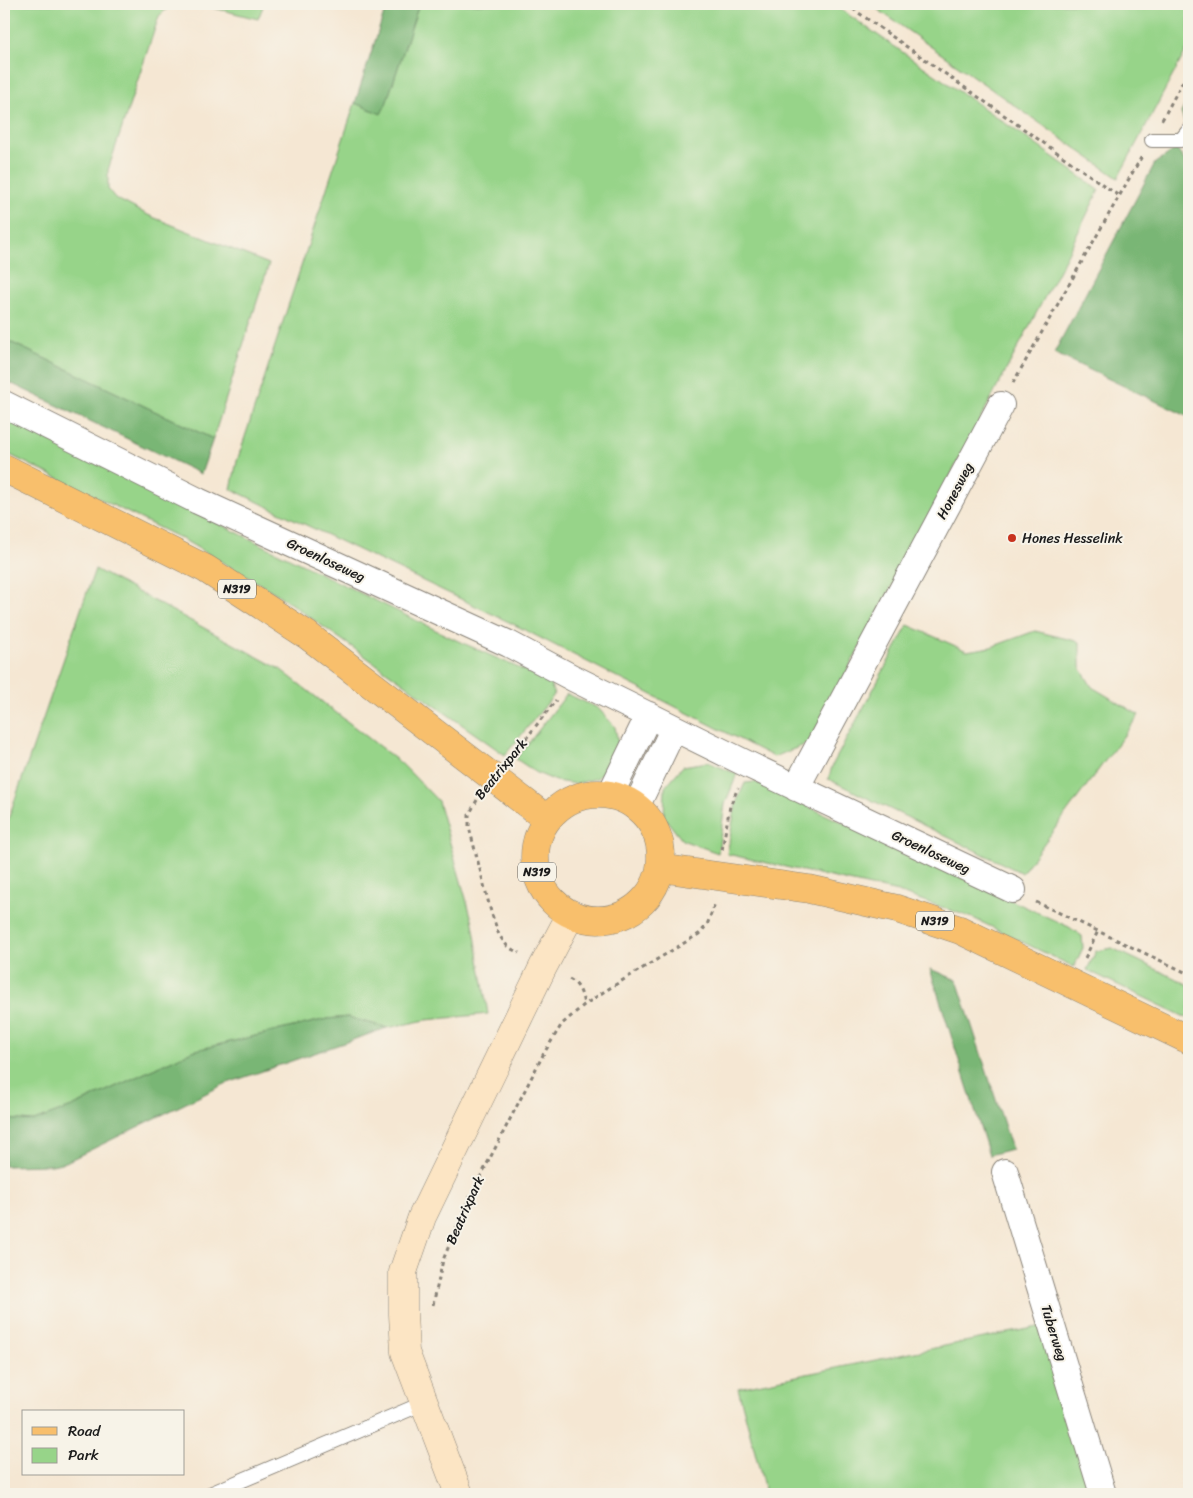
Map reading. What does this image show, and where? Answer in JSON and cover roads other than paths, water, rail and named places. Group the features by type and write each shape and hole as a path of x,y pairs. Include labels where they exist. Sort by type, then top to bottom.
{"main road":[{"name":"N319","path":"4,468 206,570 307,635 547,819"},
{"name":"N319","path":"592,794 610,795 624,799 636,807 646,816 654,828 660,847 660,868 655,884 646,898 634,909 619,916 603,919 587,919 571,914 558,906 547,894 539,880 535,864 535,848 539,833 547,819 560,807 575,798 592,794"},
{"name":"N319","path":"660,868 809,889 897,909 960,930 1189,1040"}],"street":[{"name":"Groenloseweg","path":"4,404 198,501 509,644 573,678 796,788 1013,890"},
{"name":"Honesweg","path":"796,788 1001,405"},
{"path":"610,795 649,715"},
{"path":"636,807 674,728"},
{"path":"459,1494 405,1352 402,1314 403,1272 422,1218 543,967 571,914"},
{"name":"Tuberweg","path":"1005,1172 1103,1494"}],"lane":[{"path":"1152,140 1181,140 1189,130"},
{"path":"210,1494 424,1403"}],"place":[{"name":"Hones Hesselink","path":"1012,538"}]}
